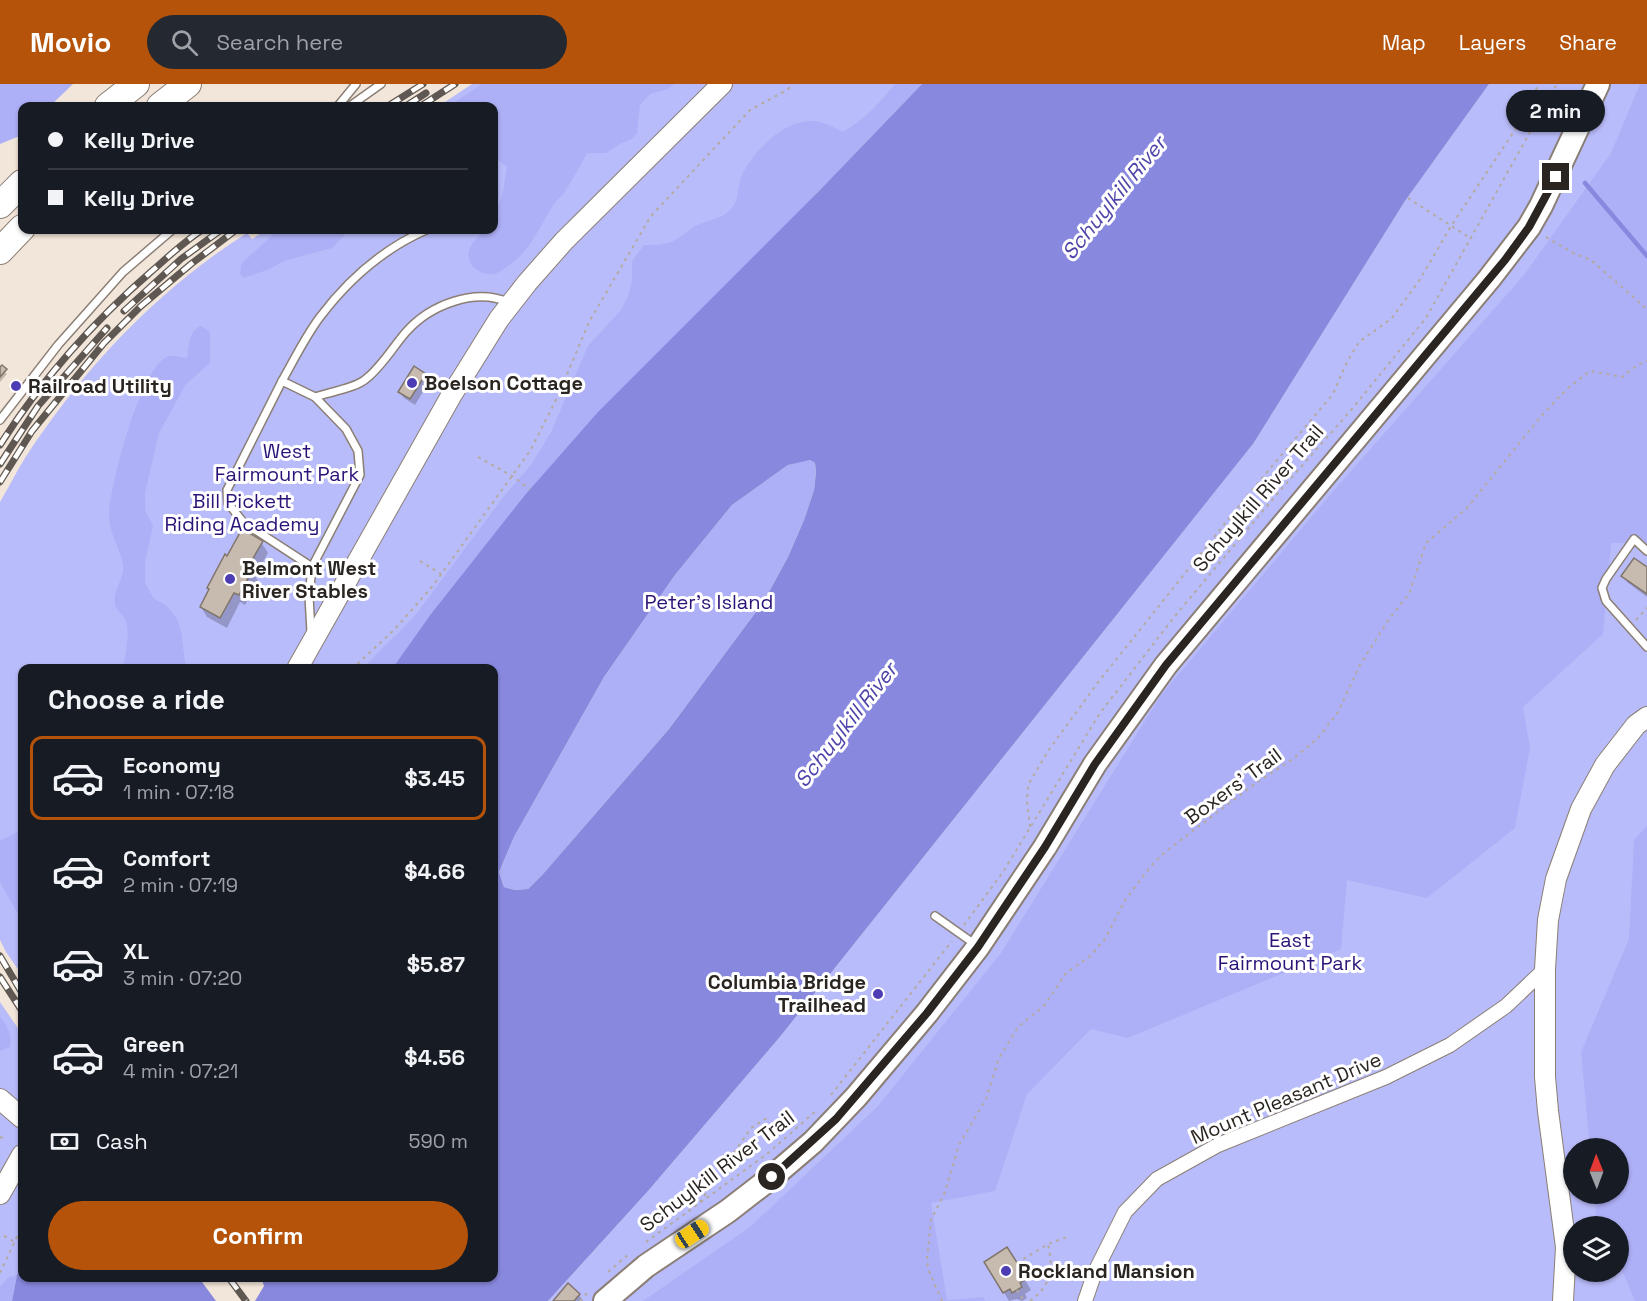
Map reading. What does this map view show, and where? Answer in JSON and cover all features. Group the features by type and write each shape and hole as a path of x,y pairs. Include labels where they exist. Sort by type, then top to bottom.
{"highway":[{"path":"113,102 136,84"},
{"path":"165,102 188,84"},
{"path":"0,206 18,187"},
{"path":"0,251 18,232"}],"main road":[{"path":"300,664 483,341 511,303 564,241 722,84"},
{"path":"598,1295 646,1266 751,1194 813,1142 856,1097 903,1041 978,947 1045,847 1095,764 1166,665 1489,279 1529,227 1550,189 1598,84"},
{"path":"1563,1224 1545,1077 1545,969 1548,920 1556,879 1581,809 1605,765 1636,725 1647,717"},
{"path":"0,1099 18,1115"},
{"path":"0,1194 18,1162"},
{"path":"1563,1301 1565,1282"},
{"path":"1570,1282 1579,1301"}],"street":[{"name":"Mount Pleasant Drive","path":"1085,1301 1095,1272 1125,1212 1157,1179 1218,1145 1386,1077 1450,1045 1506,1006 1545,969"}],"lane":[{"path":"341,102 356,84"},
{"path":"356,102 381,84"},
{"path":"0,420 58,345 123,272 167,234"},
{"path":"312,567 243,522 228,503 227,490 282,381 320,317 366,266 416,234"},
{"path":"315,397 367,379 416,321 440,307 482,296 503,299 511,303"},
{"path":"282,381 315,397 346,429 358,451 360,474 312,567 309,596 311,644"},
{"path":"1647,551 1634,539 1602,588 1606,601 1647,647"},
{"path":"935,916 978,947"}],"path":[{"path":"357,664 415,608 432,587 544,428 589,321 651,216 750,110 787,90 793,84"},
{"path":"1030,827 1028,785 1048,751 1099,681 1246,497 1333,394 1359,342 1391,319 1419,281 1451,226 1517,128 1539,84"},
{"name":"Schuylkill River Trail","path":"966,921 1003,872 1100,713 1278,493 1352,409 1426,318 1557,84"},
{"path":"1408,198 1470,238"},
{"path":"1529,227 1573,253 1591,260 1647,309"},
{"name":"Boxers' Trail","path":"942,1301 928,1269 931,1220 945,1192 959,1145 986,1099 999,1058 1018,1027 1044,1006 1066,973 1089,957 1105,939 1125,900 1165,852 1256,783 1293,759 1318,738 1338,712 1360,665 1389,619 1409,594 1426,543 1467,508 1542,415 1568,388 1590,372 1622,377 1647,361"},
{"path":"478,457 530,489"},
{"path":"420,561 441,574"},
{"path":"1631,628 1647,608"},
{"path":"827,1100 952,942"},
{"name":"Schuylkill River Trail","path":"644,1244 767,1154 819,1107"},
{"path":"699,1204 751,1128 767,1118"},
{"path":"0,1273 18,1235"},
{"path":"4,1236 15,1242"},
{"path":"1017,1263 1048,1244 1067,1237"},
{"path":"1030,1301 1048,1284 1051,1272 1048,1244"},
{"name":"Schuylkill River Trail","path":"606,1274 635,1250"},
{"path":"1017,1290 1024,1301"},
{"path":"580,1301 598,1295"}],"green space":[{"path":"0,84 73,84 54,102 18,102 18,137 0,144"},
{"name":"West Fairmount Park","path":"472,84 922,84 525,495 396,664 18,664 18,969 0,940 0,502 22,463 48,425 97,363 152,306 214,255 246,234 252,239 260,234 498,234 498,102 445,102"},
{"path":"482,84 674,84 668,89 650,94 640,105 637,133 632,139 606,153 587,153 564,193 553,205 525,251 503,270 491,274 480,272 475,268 469,259 469,254 472,243 480,234 498,234 498,206 507,167 498,160 498,102 455,102"},
{"path":"895,84 922,84 817,193 431,614 396,664 368,664 417,613 504,496 531,465 551,432 588,346 620,311 628,297 632,280 632,261 644,245 671,242 695,226 727,212 734,206 740,182 752,158 780,132 802,122 817,121 843,132 858,122 884,98"},
{"name":"East Fairmount Park","path":"1489,84 1647,84 1647,1301 548,1301 648,1191 779,1038 1253,444 1405,201"},
{"path":"1640,84 1647,84 1647,543 1611,543 1603,634 1523,707 1530,748 1515,828 1427,898 1347,880 1341,949 1128,1038 1091,1029 1027,1094 995,1191 931,1203 947,1300 983,1297 985,1301 643,1301 750,1227 878,1106 1001,953 1161,695 1336,488 1524,275 1611,153"},
{"path":"274,234 345,234 332,248 284,261 270,269 244,278 240,274 241,264"},
{"path":"201,326 209,331 210,363 186,384 159,433 145,493 145,510 153,526 145,562 145,583 154,599 166,605 177,619 185,664 124,664 128,630 125,619 115,604 123,564 109,516 114,481 128,428 148,380 158,364 169,356 187,358 191,335"},
{"name":"Peter's Island","path":"810,460 815,463 814,490 788,557 764,601 669,729 543,874 528,889 515,890 504,887 499,872 514,837 604,677 675,575 732,505 788,465"},
{"path":"1647,826 1647,1301 1635,1301 1627,1282 1629,1282 1629,1216 1596,1216 1595,1204 1629,1204 1629,1138 1589,1138 1581,1052 1629,939 1634,840"},
{"path":"18,832 18,914 0,882 0,841"},
{"path":"0,1002 18,1028 18,1273 12,1301 0,1301"},
{"path":"0,1017 9,1031 10,1047 0,1051"},
{"path":"17,1275 12,1301 0,1301 0,1286 9,1277"}],"water":[{"name":"Schuylkill River","path":"922,84 1489,84 1405,201 1253,444 779,1038 648,1191 548,1301 255,1301 264,1286 263,1282 498,1282 498,664 396,664 431,614 525,495 598,412 817,193","holes":["810,460 815,463 814,490 804,520 788,557 764,601 669,729 528,889 515,890 504,887 499,872 514,837 604,677 675,575 732,505 788,465"]},
{"path":"18,1273 18,1282 254,1282 243,1301 12,1301"}],"pier":[{"path":"202,1282 254,1282 256,1285 246,1301 216,1301"}],"building":[{"name":"Railroad Utility","path":"2,365 7,369 0,377 0,367"},
{"name":"Boelson Cottage","path":"414,366 426,374 410,399 398,392"},
{"name":"Railroad Utility","path":"16,380 22,385 16,393 10,388"},
{"name":"Belmont West River Stables","path":"242,529 263,541 248,567 253,569 239,595 234,593 220,618 200,607 225,554 227,556"},
{"path":"1634,558 1647,567 1647,594 1621,576"},
{"name":"Rockland Mansion","path":"1007,1247 1027,1278 1020,1283 1022,1287 1012,1293 1010,1289 1003,1293 984,1262"},
{"path":"568,1283 580,1294 574,1301 553,1301"}],"waterway":[{"path":"1585,183 1647,256"}],"railway":[{"path":"394,102 423,84"},
{"path":"427,102 455,84"},
{"path":"412,102 426,93"},
{"path":"0,445 33,397 90,330 131,289 196,234"},
{"path":"124,311 181,259 215,234"},
{"path":"0,482 32,431 104,343 141,306 231,234"},
{"path":"0,464 38,406 107,328"},
{"path":"0,956 18,986"},
{"path":"0,977 18,1005"},
{"path":"232,1282 246,1301"}],"place":[{"name":"Boelson Cottage","path":"412,383"},
{"name":"Railroad Utility","path":"16,386"},
{"name":"Belmont West River Stables","path":"230,579"},
{"name":"Columbia Bridge Trailhead","path":"878,994"},
{"name":"Rockland Mansion","path":"1006,1271"}],"route":[{"path":"772,1177 836,1119 927,1013 978,947 1045,847 1095,764 1166,665 1505,260 1529,227 1556,177"}],"park label":[{"name":"Bill Pickett Riding Academy","path":"242,512"}]}
